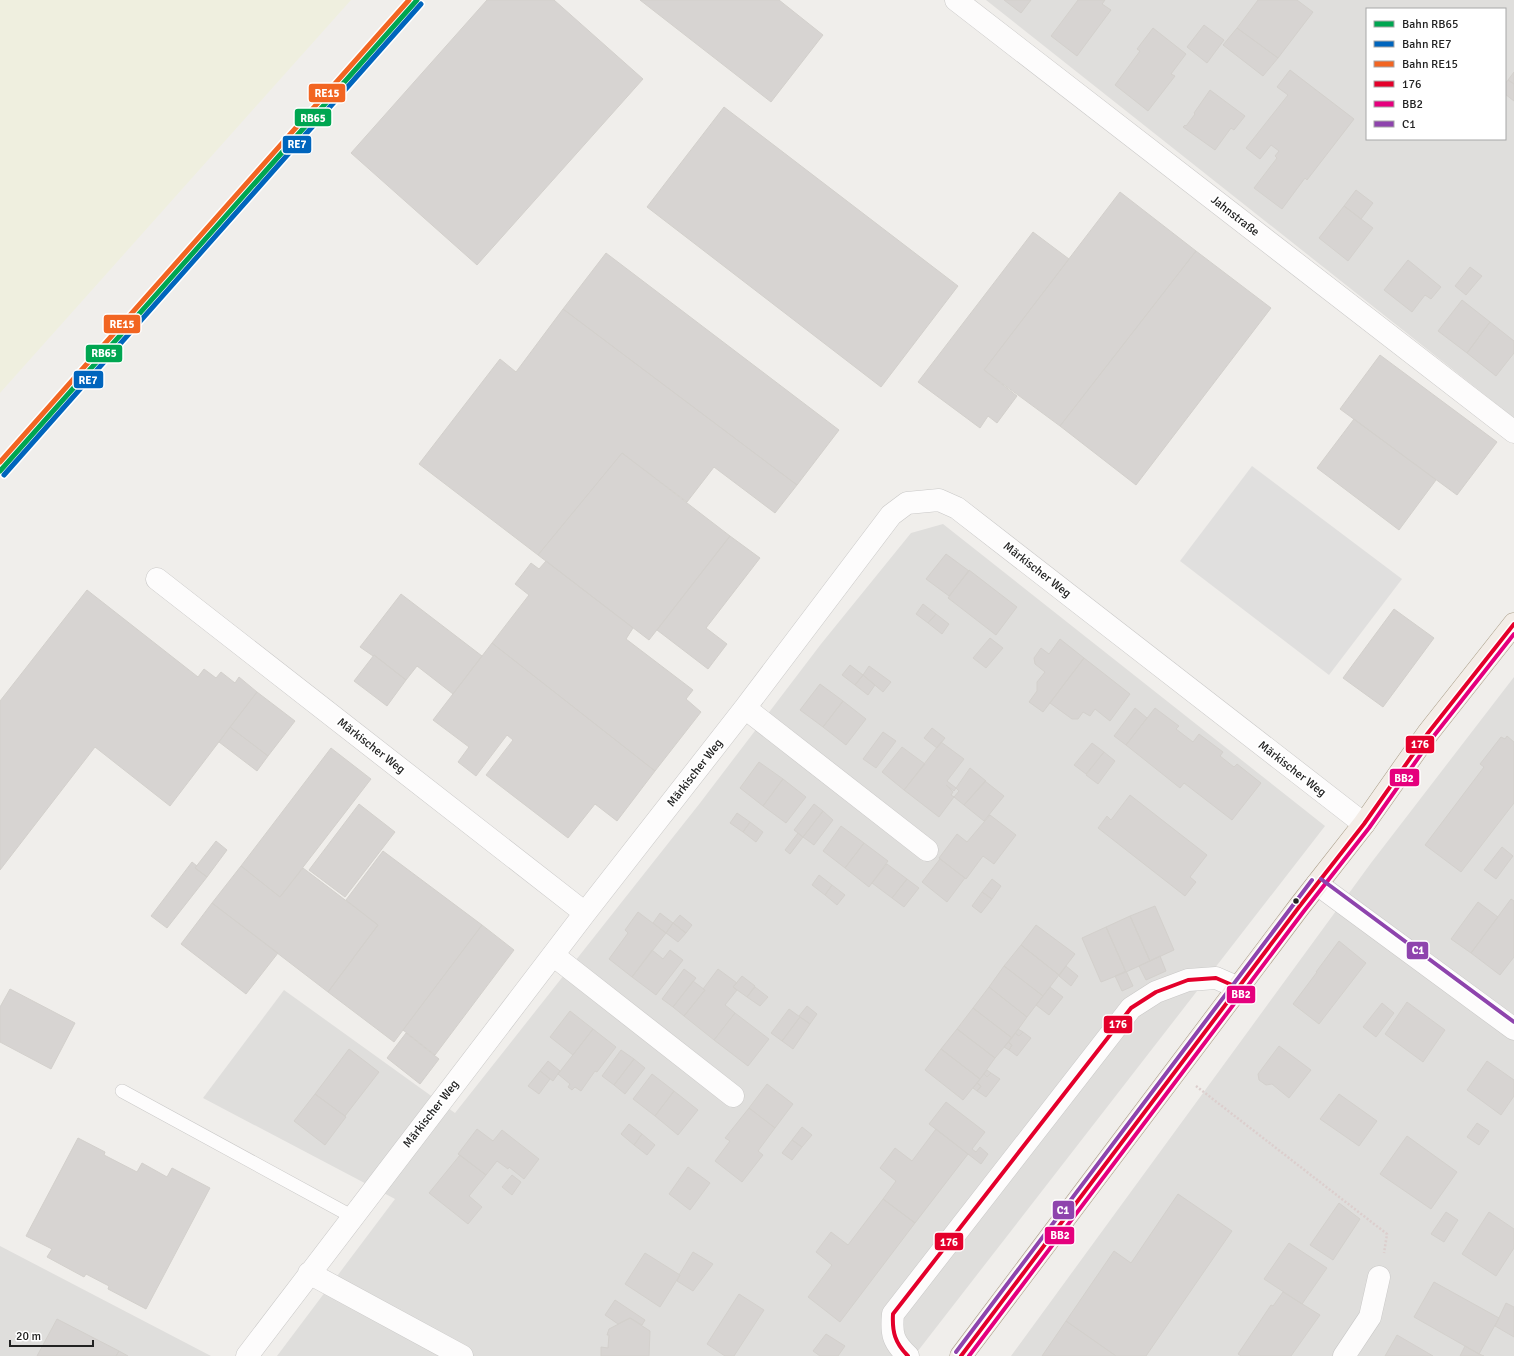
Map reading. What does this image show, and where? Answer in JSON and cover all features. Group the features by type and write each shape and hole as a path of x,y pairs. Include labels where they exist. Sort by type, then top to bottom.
{"main road":[{"path":"961,1356 1176,1070 1364,824 1428,733 1514,624"}],"street":[{"name":"Jahnstraße","path":"956,0 1514,432"},
{"name":"Märkischer Weg","path":"247,1356 585,913 745,708 891,515 907,503 939,500 957,508 1364,824"},
{"name":"Märkischer Weg","path":"157,579 585,913"},
{"path":"745,708 928,850"},
{"path":"1317,884 1514,1029"},
{"path":"553,955 733,1096"},
{"path":"908,1356 897,1345 892,1330 893,1314 1131,1008 1156,992 1188,980 1216,978 1239,988"},
{"path":"309,1273 462,1356"},
{"path":"1344,1356 1370,1317 1379,1277"}],"lane":[{"path":"122,1092 353,1217"}],"path":[{"path":"1176,1070 1387,1234 1379,1277"}],"shaded area":[{"path":"986,0 1514,0 1514,418"},
{"path":"1252,466 1402,579 1329,675 1180,561"},
{"path":"943,524 1325,826 914,1356 277,1356 395,1199 203,1098 284,990 455,1113 700,803 821,644 911,533"},
{"path":"1514,677 1514,1356 1011,1356 1371,863"},
{"path":"0,1246 211,1356 0,1356"}],"green space":[{"path":"0,0 351,0 0,393"}],"building":[{"path":"487,0 554,0 643,79 477,265 351,153"},
{"path":"640,0 779,0 823,35 771,102"},
{"path":"1004,0 1031,0 1021,13"},
{"path":"1078,0 1105,0 1102,4 1111,10 1077,56 1051,36"},
{"path":"1258,0 1297,0 1313,12 1278,58 1237,28"},
{"path":"1204,25 1224,40 1207,63 1187,47"},
{"path":"1153,28 1186,54 1171,74 1175,76 1148,111 1115,85 1140,51 1137,49"},
{"path":"1237,28 1278,58 1263,76 1223,45"},
{"path":"1290,70 1354,119 1307,180 1305,178 1282,209 1254,188 1277,158 1275,156 1279,151 1271,145 1260,159 1246,148 1288,95 1277,87"},
{"path":"1514,72 1514,84 1508,80"},
{"path":"1508,80 1514,84 1514,101 1506,95 1506,83"},
{"path":"1210,90 1245,116 1234,130 1231,128 1215,150 1183,127 1185,125 1186,126 1195,114 1194,113"},
{"path":"724,107 958,286 881,387 647,207"},
{"path":"1356,190 1373,203 1361,219 1344,206"},
{"path":"1120,192 1196,251 1060,426 984,370"},
{"path":"1344,206 1373,228 1348,261 1319,238"},
{"path":"1033,232 1069,259 984,370 1017,396 997,423 988,416 980,428 918,382"},
{"path":"1196,251 1271,308 1136,485 1060,426"},
{"path":"606,253 839,430 797,485 563,309"},
{"path":"1408,260 1441,287 1431,299 1425,295 1412,312 1384,290"},
{"path":"1470,267 1482,276 1466,295 1455,286"},
{"path":"1462,300 1490,322 1467,353 1438,331"},
{"path":"563,309 797,485 775,513 714,467 687,502 622,453 538,555 419,464 500,359 516,372"},
{"path":"1490,322 1514,341 1514,353 1496,376 1467,353"},
{"path":"1380,355 1497,442 1457,495 1340,409"},
{"path":"1354,419 1436,480 1399,530 1317,468"},
{"path":"622,453 730,536 649,640 538,555"},
{"path":"730,536 760,558 706,628 727,644 708,669 657,630"},
{"path":"946,554 969,571 949,596 926,579"},
{"path":"546,561 633,628 626,639 693,690 686,699 701,712 655,771 492,643 529,595 515,584 531,563 539,569"},
{"path":"969,570 1017,607 996,635 948,598"},
{"path":"87,590 198,677 204,669 216,678 221,672 235,683 239,677 257,692 170,806 95,747 0,870 0,701"},
{"path":"401,594 482,656 453,694 417,666 406,680 374,655 373,656 360,647"},
{"path":"923,604 936,614 928,623 916,614"},
{"path":"1394,609 1434,638 1383,707 1343,678"},
{"path":"936,614 949,624 942,634 928,623"},
{"path":"990,638 1003,648 986,668 973,658"},
{"path":"1060,639 1084,658 1043,712 1029,702 1037,691 1037,682 1045,672 1035,664 1034,658 1041,648 1049,654"},
{"path":"492,643 655,771 617,821 595,804 568,838 486,775 513,740 507,735 476,776 458,762 469,747 433,720"},
{"path":"374,655 406,680 387,706 354,681"},
{"path":"1084,658 1130,694 1110,721 1095,709 1090,716 1083,712 1078,719 1072,719 1050,703"},
{"path":"850,665 863,675 855,685 842,675"},
{"path":"869,666 891,682 883,692 863,675"},
{"path":"863,675 875,685 868,695 855,685"},
{"path":"820,684 843,701 823,727 800,710"},
{"path":"257,692 295,721 268,756 230,727"},
{"path":"843,701 866,719 846,745 823,727"},
{"path":"1135,708 1147,718 1126,745 1114,736"},
{"path":"1155,708 1179,726 1176,729 1193,742 1199,734 1223,752 1220,756 1234,767 1237,764 1261,783 1232,820 1184,783 1180,788 1126,745"},
{"path":"230,727 268,756 257,771 219,742"},
{"path":"932,728 945,738 937,748 924,738"},
{"path":"883,732 896,741 876,768 863,759"},
{"path":"1507,736 1514,742 1514,803 1461,872 1425,845 1484,767 1480,764 1501,737 1505,739"},
{"path":"941,742 964,759 947,781 956,788 954,791 946,785 953,792 951,795 954,797 939,817 904,790"},
{"path":"1092,743 1104,752 1086,774 1074,765"},
{"path":"902,747 925,764 904,790 882,772"},
{"path":"331,748 371,779 280,897 241,866"},
{"path":"1104,752 1115,761 1098,784 1086,775"},
{"path":"759,762 783,779 763,806 740,788"},
{"path":"970,768 986,781 964,805 954,797 959,791 956,788"},
{"path":"783,779 806,797 786,823 763,806"},
{"path":"985,781 1004,796 984,821 964,805"},
{"path":"1130,795 1207,855 1190,877 1196,882 1185,896 1098,828 1107,816 1111,820"},
{"path":"359,804 395,832 345,897 309,870"},
{"path":"814,804 823,811 803,837 794,830"},
{"path":"823,811 833,820 814,845 803,837"},
{"path":"737,813 750,822 743,832 730,823"},
{"path":"990,815 1016,835 994,864 983,856 966,879 939,858 957,834 967,842"},
{"path":"750,822 763,832 756,842 743,832"},
{"path":"841,826 864,843 845,868 823,851"},
{"path":"798,833 803,837 790,854 785,850"},
{"path":"216,841 227,850 207,877 195,868"},
{"path":"864,843 888,861 869,887 845,868"},
{"path":"1502,847 1513,856 1496,879 1484,870"},
{"path":"383,851 482,925 394,1042 328,992 378,925 346,900"},
{"path":"940,859 965,878 947,902 922,882"},
{"path":"192,862 197,866 195,868 207,877 167,928 151,916"},
{"path":"887,864 907,879 892,898 872,883"},
{"path":"241,866 280,897 303,868 378,925 328,992 212,903"},
{"path":"819,875 832,885 825,895 812,885"},
{"path":"907,879 919,888 904,907 892,898"},
{"path":"992,879 1001,886 992,899 982,892"},
{"path":"832,885 845,895 837,905 825,895"},
{"path":"982,892 992,899 981,913 972,906"},
{"path":"1511,899 1514,901 1514,957 1500,975 1471,953"},
{"path":"1478,902 1498,917 1471,953 1451,939"},
{"path":"212,903 278,953 246,994 181,944"},
{"path":"1155,906 1174,950 1150,961 1130,916"},
{"path":"638,912 666,933 632,977 609,959 628,933 625,930"},
{"path":"660,913 673,923 666,933 653,923"},
{"path":"680,915 692,925 686,933 673,923"},
{"path":"1130,916 1150,961 1126,972 1106,927"},
{"path":"673,923 686,933 678,942 666,933"},
{"path":"482,925 514,950 435,1055 403,1030"},
{"path":"1036,925 1075,954 1059,975 1021,945"},
{"path":"1106,927 1126,972 1101,982 1082,938"},
{"path":"1339,941 1366,963 1319,1024 1293,1004"},
{"path":"1021,945 1059,975 1043,996 1004,966"},
{"path":"652,950 663,959 670,950 683,960 656,995 632,977"},
{"path":"1160,956 1166,971 1146,980 1139,966"},
{"path":"1004,966 1043,996 1027,1017 989,987"},
{"path":"1066,966 1078,976 1071,986 1059,976"},
{"path":"684,969 696,978 673,1007 662,999"},
{"path":"718,969 737,983 733,987 737,990 725,1005 735,1013 714,1040 684,1016 705,990 703,989"},
{"path":"1126,971 1133,986 1122,991 1115,976"},
{"path":"742,976 755,986 747,997 733,987"},
{"path":"693,981 705,990 684,1016 673,1007"},
{"path":"755,987 768,997 760,1006 747,997"},
{"path":"989,987 1027,1017 1012,1038 973,1008"},
{"path":"1050,987 1063,997 1049,1015 1036,1005"},
{"path":"10,989 75,1023 51,1069 0,1042 0,1007"},
{"path":"1407,1002 1445,1030 1423,1062 1385,1034"},
{"path":"1382,1003 1394,1013 1376,1037 1363,1027"},
{"path":"807,1006 817,1014 810,1024 799,1016"},
{"path":"973,1008 1012,1038 995,1058 957,1029"},
{"path":"789,1009 800,1017 782,1041 771,1033"},
{"path":"570,1011 593,1029 573,1055 550,1037"},
{"path":"735,1013 769,1039 748,1066 714,1040"},
{"path":"800,1017 810,1024 793,1049 782,1041"},
{"path":"593,1029 616,1047 597,1072 595,1071 581,1091 575,1087 572,1090 568,1087 570,1084 558,1074"},
{"path":"957,1029 995,1058 980,1079 941,1049"},
{"path":"1018,1029 1023,1032 1019,1036 1015,1033"},
{"path":"1023,1032 1031,1038 1017,1056 1009,1050 1012,1045 1008,1042 1015,1033 1019,1036"},
{"path":"406,1033 439,1059 420,1084 387,1058"},
{"path":"1008,1042 1012,1045 1009,1050 1004,1047"},
{"path":"1279,1046 1311,1070 1289,1098 1272,1084 1266,1085 1259,1080 1258,1074"},
{"path":"349,1049 379,1072 345,1116 315,1094"},
{"path":"941,1049 980,1079 963,1100 925,1070"},
{"path":"621,1050 634,1059 614,1085 602,1076"},
{"path":"634,1059 645,1068 625,1094 614,1085"},
{"path":"548,1061 560,1071 553,1081 540,1071"},
{"path":"1487,1061 1514,1080 1514,1096 1501,1115 1467,1090"},
{"path":"987,1070 991,1073 987,1077 984,1074"},
{"path":"540,1071 550,1079 539,1094 528,1086"},
{"path":"991,1073 1000,1079 986,1097 977,1091 981,1086 977,1083 984,1074 987,1077"},
{"path":"652,1074 674,1091 655,1116 633,1099"},
{"path":"977,1083 981,1086 977,1091 973,1088"},
{"path":"767,1084 793,1104 775,1128 749,1108"},
{"path":"674,1091 698,1110 678,1135 655,1116"},
{"path":"315,1094 346,1117 325,1145 294,1121"},
{"path":"1339,1094 1377,1121 1359,1146 1320,1119"},
{"path":"946,1102 985,1132 972,1149 976,1152 980,1147 988,1154 981,1164 929,1124"},
{"path":"749,1108 775,1128 758,1151 763,1155 742,1182 715,1161 730,1141 725,1138"},
{"path":"1477,1123 1489,1131 1479,1145 1467,1137"},
{"path":"629,1124 642,1134 634,1145 621,1134"},
{"path":"802,1127 812,1135 802,1147 792,1140"},
{"path":"477,1129 493,1141 502,1130 539,1159 524,1179 509,1167 508,1169 497,1161 486,1175 458,1154"},
{"path":"936,1129 968,1154 915,1223 883,1199 896,1181 880,1168 895,1148 912,1161"},
{"path":"642,1134 655,1145 647,1155 634,1145"},
{"path":"1407,1136 1457,1172 1431,1209 1380,1174"},
{"path":"78,1138 105,1152 104,1155 137,1172 142,1163 167,1177 172,1168 210,1188 146,1309 108,1289 109,1286 86,1274 84,1277 47,1257 52,1249 26,1236"},
{"path":"792,1140 802,1147 792,1160 782,1153"},
{"path":"460,1155 486,1175 469,1196 482,1207 468,1224 429,1193"},
{"path":"688,1167 710,1183 690,1210 669,1194"},
{"path":"512,1175 521,1182 512,1195 502,1187"},
{"path":"1178,1194 1232,1231 1146,1356 1116,1356 1066,1321 1114,1251 1131,1263"},
{"path":"883,1199 915,1223 840,1322 808,1297 832,1265 816,1252 831,1232 848,1245"},
{"path":"1339,1203 1360,1219 1333,1260 1310,1245"},
{"path":"1446,1212 1458,1220 1444,1242 1431,1234"},
{"path":"1489,1212 1514,1229 1514,1248 1496,1276 1462,1254"},
{"path":"1289,1243 1327,1268 1302,1304 1264,1279"},
{"path":"693,1252 713,1264 693,1291 677,1281"},
{"path":"645,1253 680,1275 660,1307 625,1284"},
{"path":"1434,1282 1499,1318 1479,1354 1414,1317"},
{"path":"1283,1292 1320,1315 1291,1356 1241,1356 1238,1354 1271,1305 1273,1306"},
{"path":"739,1294 764,1310 734,1356 725,1356 707,1344"},
{"path":"615,1300 645,1320 642,1325 630,1318 618,1324 605,1315"},
{"path":"1506,1303 1514,1307 1514,1337 1495,1326"},
{"path":"630,1318 650,1331 649,1356 601,1356 601,1347 608,1348 609,1335 607,1335 609,1329"},
{"path":"57,1319 119,1351 116,1356 37,1356"},
{"path":"1066,1321 1116,1356 1042,1356"},
{"path":"826,1334 845,1346 838,1356 820,1356 813,1351"},
{"path":"1397,1335 1433,1356 1385,1356"},
{"path":"1465,1346 1479,1354 1484,1356 1460,1356"},
{"path":"119,1351 128,1356 116,1356"}],"rail line":[{"name":"RE15","path":"0,462 409,0"},
{"name":"RB65","path":"0,471 417,0"},
{"name":"RE7","path":"4,475 421,4"}],"transit line":[{"name":"176","path":"961,1356 1299,907 1364,824 1428,733 1514,624"},
{"name":"BB2","path":"969,1356 1304,911 1369,828 1433,737 1514,634"},
{"name":"C1","path":"1321,879 1514,1022"},
{"name":"C1","path":"956,1352 1312,880"},
{"name":"176","path":"908,1356 895,1337 893,1314 1131,1008 1156,992 1188,980 1216,978 1239,988"}]}
